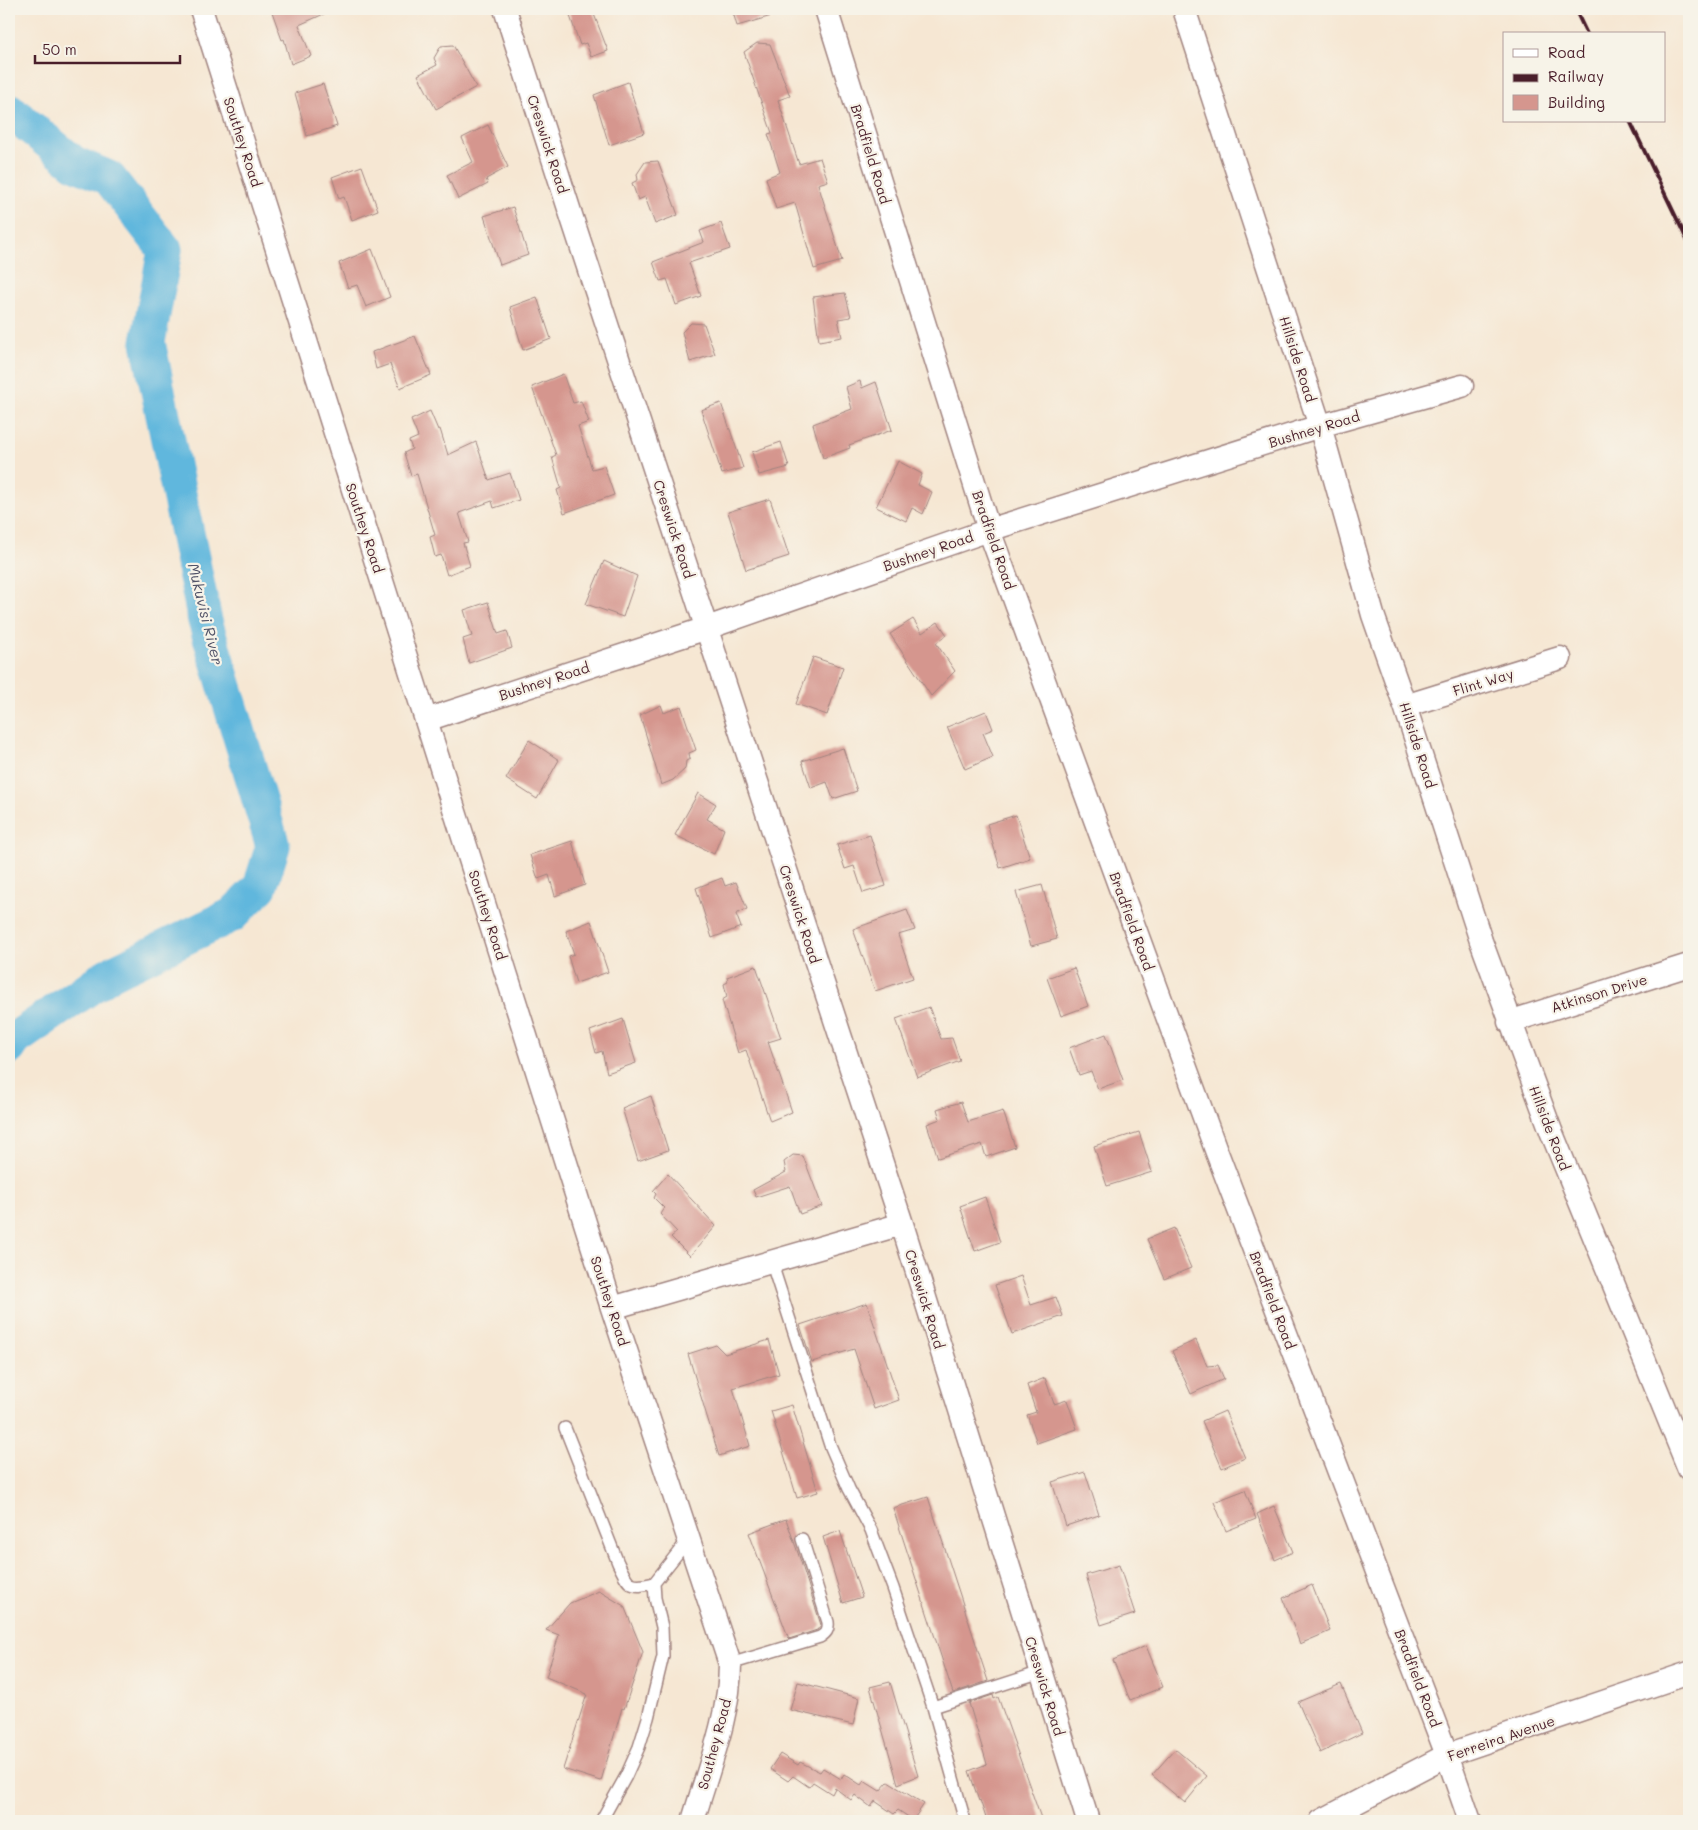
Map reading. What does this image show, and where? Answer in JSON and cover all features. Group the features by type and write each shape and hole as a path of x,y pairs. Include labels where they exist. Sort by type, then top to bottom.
{"street":[{"name":"Southey Road","path":"201,9 612,1308 730,1664 730,1683 725,1712 693,1821"},
{"name":"Creswick Road","path":"505,9 902,1224 1088,1821"},
{"name":"Bradfield Road","path":"826,9 989,530 1216,1150 1447,1755 1470,1821"},
{"name":"Hillside Road","path":"1184,9 1320,426 1373,615 1405,706 1480,941 1551,1132 1689,1469"},
{"name":"Bushney Road","path":"426,720 707,628 989,530 1320,426 1462,386"},
{"name":"Flint Way","path":"1405,706 1560,658"},
{"name":"Atkinson Drive","path":"1509,1022 1689,965"},
{"path":"612,1308 902,1224"},
{"name":"Ferreira Avenue","path":"1321,1821 1447,1755 1689,1673"}],"lane":[{"path":"771,1261 830,1445 849,1489 871,1530 893,1588 933,1707 965,1821"},
{"path":"565,1428 618,1563 626,1579 631,1584 639,1586 654,1583 688,1540"},
{"path":"730,1664 820,1637 829,1628 802,1539"},
{"path":"602,1821 639,1747 663,1656 662,1628 655,1598 654,1583"},
{"path":"933,1707 1041,1672"}],"building":[{"path":"271,9 335,9 299,25 311,56 291,64 284,39 282,40"},
{"path":"582,9 592,9 608,51 591,57 586,43 580,45 569,13"},
{"path":"732,9 782,9 782,13 737,26"},
{"path":"757,43 770,44 790,96 778,100 799,164 820,158 828,181 818,184 842,261 814,269 795,203 776,209 766,178 780,172 768,134 772,133 744,52"},
{"path":"453,45 476,87 436,109 418,75 437,65 434,58 441,46"},
{"path":"628,82 644,133 609,145 594,95"},
{"path":"323,84 337,126 307,136 295,93"},
{"path":"488,125 508,167 486,179 488,184 458,199 447,175 473,162 462,138"},
{"path":"658,161 678,215 655,224 645,197 638,200 632,183 638,180 637,174 645,162"},
{"path":"362,166 378,210 352,220 344,197 339,199 332,177"},
{"path":"513,207 528,255 500,265 484,216"},
{"path":"721,223 730,249 689,263 701,296 676,305 667,279 660,281 653,262 704,242 700,231"},
{"path":"372,249 390,297 366,307 357,285 348,288 339,263"},
{"path":"845,293 851,317 838,319 842,337 819,341 813,297"},
{"path":"537,297 551,339 523,350 510,307"},
{"path":"691,323 704,324 715,354 690,362 682,332"},
{"path":"415,336 431,375 400,388 390,364 376,369 372,352"},
{"path":"563,374 573,403 581,401 589,422 578,426 592,469 604,466 614,495 564,513 557,490 561,488 552,457 556,455 532,387"},
{"path":"860,381 862,388 876,382 892,430 849,445 850,448 823,458 813,424 852,409 846,387"},
{"path":"721,403 743,468 722,474 701,410"},
{"path":"430,411 438,430 440,429 448,455 476,442 489,480 510,473 519,500 494,508 492,501 459,513 468,542 463,543 470,566 447,575 441,555 435,557 430,537 435,535 417,474 411,476 404,453 412,449 409,441 418,437 411,420"},
{"path":"781,442 789,467 759,475 752,452"},
{"path":"898,461 922,474 918,485 932,492 923,514 912,508 906,521 876,507"},
{"path":"770,499 789,556 746,570 728,512"},
{"path":"604,561 637,576 623,617 586,604"},
{"path":"488,602 498,634 507,631 512,648 469,663 463,639 472,636 464,610"},
{"path":"913,619 922,633 938,622 947,635 936,643 955,671 931,696 890,634"},
{"path":"813,657 843,667 827,715 796,704"},
{"path":"661,705 664,713 681,706 696,750 689,753 690,759 686,761 685,769 673,780 661,785 640,715"},
{"path":"986,711 993,729 983,733 993,757 965,769 947,727"},
{"path":"529,740 559,760 537,799 506,779"},
{"path":"843,748 857,791 833,799 827,782 811,788 802,761"},
{"path":"698,793 716,804 707,819 724,829 714,854 675,835"},
{"path":"1016,815 1030,858 1000,868 987,824"},
{"path":"870,835 886,886 863,893 854,866 845,869 837,845"},
{"path":"572,841 585,885 555,896 549,875 538,879 530,855"},
{"path":"722,878 725,886 736,882 747,909 736,914 741,927 712,938 696,888"},
{"path":"1042,885 1057,939 1031,946 1016,892"},
{"path":"907,910 915,930 898,935 913,978 875,991 853,929"},
{"path":"591,921 608,972 576,983 568,956 574,954 566,931"},
{"path":"756,966 781,1038 768,1042 792,1112 770,1121 746,1050 738,1053 722,1000 727,997 724,984 728,982 727,977"},
{"path":"1074,968 1088,1006 1061,1016 1047,978"},
{"path":"929,1007 941,1039 952,1038 960,1061 917,1077 896,1019"},
{"path":"623,1019 636,1063 607,1073 602,1051 596,1053 590,1031"},
{"path":"1106,1034 1123,1080 1098,1089 1091,1071 1079,1075 1069,1048"},
{"path":"651,1096 668,1150 638,1161 622,1108"},
{"path":"961,1102 968,1122 1003,1111 1015,1147 986,1157 982,1144 938,1158 927,1124 940,1119 937,1109"},
{"path":"1139,1132 1152,1172 1107,1186 1094,1146"},
{"path":"793,1155 803,1156 822,1206 800,1214 790,1186 756,1197 753,1190 786,1172 784,1162"},
{"path":"668,1174 716,1226 690,1256 671,1237 677,1232 660,1214 664,1208 654,1198 656,1194 653,1191"},
{"path":"985,1197 1000,1242 975,1251 960,1206"},
{"path":"1174,1228 1191,1268 1164,1279 1147,1239"},
{"path":"1021,1276 1031,1305 1056,1297 1063,1316 1012,1334 995,1285"},
{"path":"867,1303 899,1400 874,1409 854,1349 812,1362 800,1325"},
{"path":"769,1340 779,1374 733,1388 750,1446 719,1456 688,1354 716,1345 725,1354"},
{"path":"1196,1340 1207,1366 1218,1365 1224,1379 1191,1394 1172,1351"},
{"path":"1045,1378 1054,1404 1067,1400 1077,1429 1037,1443 1027,1415 1036,1412 1027,1385"},
{"path":"792,1405 818,1492 797,1498 771,1411"},
{"path":"1225,1411 1245,1458 1222,1468 1202,1421"},
{"path":"1085,1472 1099,1515 1066,1526 1052,1482"},
{"path":"1245,1490 1256,1519 1226,1531 1214,1502"},
{"path":"928,1497 988,1681 953,1693 893,1508"},
{"path":"1274,1506 1293,1552 1275,1560 1257,1514"},
{"path":"786,1519 821,1625 817,1630 789,1639 749,1533"},
{"path":"840,1531 862,1597 843,1603 823,1537"},
{"path":"1119,1565 1135,1614 1101,1625 1086,1575"},
{"path":"1312,1585 1330,1631 1300,1644 1283,1598"},
{"path":"599,1591 624,1606 643,1652 624,1709 622,1708 601,1781 563,1769 587,1694 546,1677 559,1635 546,1630 570,1603"},
{"path":"1146,1646 1163,1687 1130,1700 1113,1660"},
{"path":"798,1682 859,1698 853,1725 790,1710"},
{"path":"890,1682 918,1776 898,1784 870,1687"},
{"path":"1341,1684 1362,1733 1320,1753 1298,1702"},
{"path":"993,1695 994,1699 998,1697 1042,1821 987,1821 979,1801 969,1771 987,1764 969,1703"},
{"path":"1175,1749 1207,1776 1185,1803 1152,1775"},
{"path":"780,1754 798,1765 800,1762 820,1772 823,1768 841,1779 844,1774 861,1785 864,1781 880,1791 888,1782 924,1804 913,1820 898,1810 894,1814 875,1801 871,1807 855,1795 851,1800 835,1788 832,1794 813,1782 809,1787 793,1776 788,1781 770,1769"}],"waterway":[{"name":"Mukuvisi River","path":"9,110 74,163 109,178 165,250 148,342 205,621 273,846 260,887 232,915 108,975 15,1039 9,1048"}],"railway":[{"path":"1575,9 1586,32"},
{"path":"1630,122 1689,244"}]}
